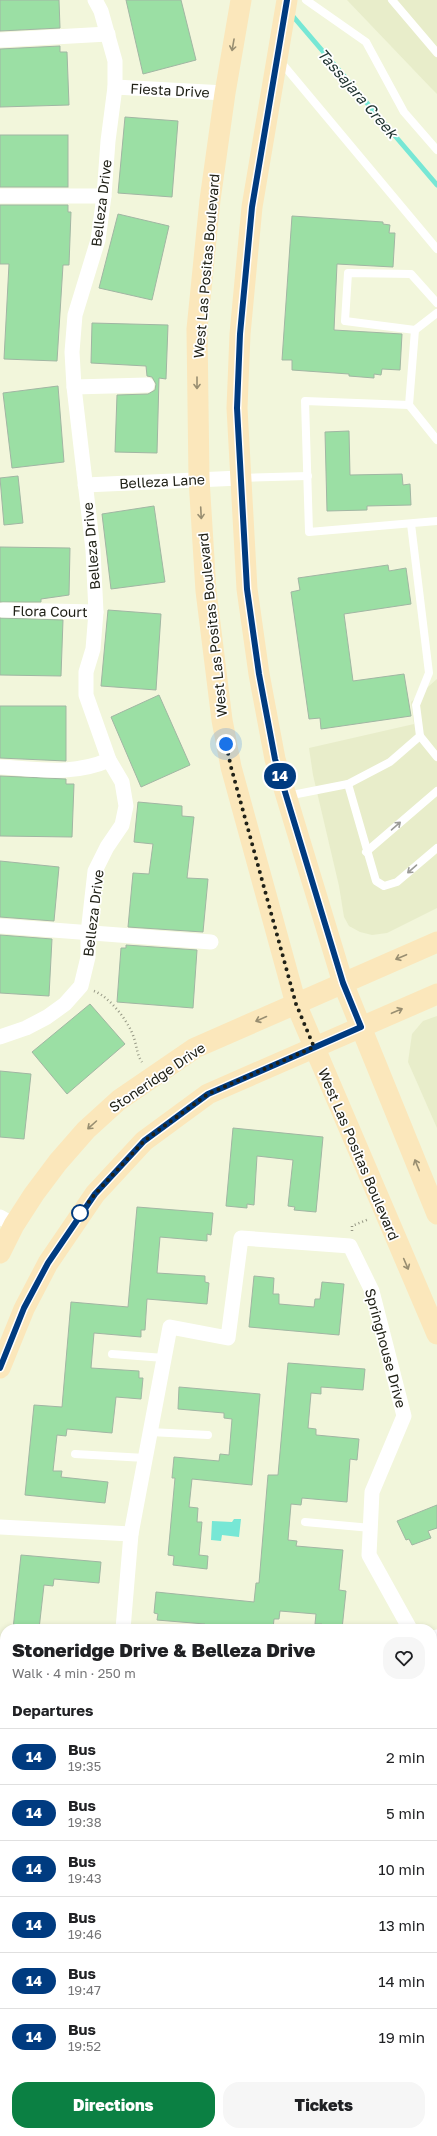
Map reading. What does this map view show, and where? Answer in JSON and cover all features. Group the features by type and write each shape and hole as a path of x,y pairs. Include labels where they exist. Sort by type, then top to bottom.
{"main road":[{"path":"294,1 269,99 252,207 240,334 237,408 247,589 259,674 275,759 343,983 434,1200"},
{"name":"West Las Positas Boulevard","path":"239,2 210,200 198,329 199,480 206,591 222,720 231,767 296,1004 437,1334"},
{"name":"Stoneridge Drive","path":"0,1253 7,1221 34,1194 86,1130 119,1100 195,1048 437,942"},
{"path":"0,1368 24,1308 52,1256 95,1194 144,1141 208,1094 437,994"}],"street":[{"name":"Belleza Drive","path":"0,1037 26,1028 47,1017 65,1004 81,986 88,958 88,932 95,871 107,847 122,825 126,806 122,782 109,760 86,695 86,672 93,649 96,612 93,550 74,387 72,352 75,315 98,240 115,87 115,61 108,34 95,0"},
{"path":"0,40 108,34"},
{"name":"Fiesta Drive","path":"115,87 225,93"},
{"path":"0,196 104,196"},
{"path":"74,387 147,386"},
{"name":"Belleza Lane","path":"85,485 240,478"},
{"name":"Flora Court","path":"3,610 96,612"},
{"path":"0,767 66,771 91,768 109,760"},
{"path":"0,926 211,942"},
{"path":"123,1624 131,1534 170,1327 228,1338 241,1238 350,1246"},
{"name":"Springhouse Drive","path":"350,1246 372,1291 404,1416 372,1492 369,1555 407,1624"},
{"path":"0,1527 131,1534"}],"lane":[{"path":"392,0 398,3 437,53"},
{"path":"294,1 366,42 404,112 437,150"},
{"path":"278,59 437,249"},
{"path":"437,303 411,274 348,273 345,321 415,330 437,313"},
{"path":"415,330 409,405 437,440"},
{"path":"409,405 305,401 309,532 437,521"},
{"path":"240,478 308,476"},
{"path":"411,524 430,673"},
{"path":"437,667 430,673 416,705 420,736 437,757"},
{"path":"286,796 348,784 390,762 420,736"},
{"path":"348,784 366,852 376,881 384,886 396,882 437,848"},
{"path":"366,852 437,791"},
{"path":"112,1354 164,1358"},
{"path":"150,1432 208,1435"},
{"path":"75,1454 145,1458"},
{"path":"305,1522 371,1528"}],"path":[{"path":"81,986 104,995 119,1013 134,1037 139,1057 152,1078"},
{"path":"350,1246 352,1226 384,1212"}],"shaded area":[{"path":"347,0 437,0 437,94 432,89"},
{"path":"437,679 437,908 387,933 372,935 360,932 349,926 344,917 339,886 313,775 309,748 414,724 411,702"},
{"path":"437,1016 437,1128 408,1062 412,1034 423,1021"}],"water":[{"path":"234,1519 241,1519 239,1537 222,1535 221,1541 211,1540 212,1521 232,1522"}],"building":[{"path":"0,0 59,0 60,28 0,31"},
{"path":"126,0 181,0 196,60 143,74"},
{"path":"60,46 60,52 67,52 69,105 0,107 0,49"},
{"path":"125,117 178,121 172,197 118,193"},
{"path":"0,135 68,135 68,187 0,187"},
{"path":"0,205 68,205 68,212 71,212 69,265 63,265 57,361 4,359 9,264 0,264"},
{"path":"118,214 169,226 152,300 99,288"},
{"path":"292,216 383,222 383,224 390,225 389,233 395,233 393,267 337,264 334,330 402,334 400,370 382,369 381,375 374,374 374,378 349,376 349,374 292,370 292,360 282,360"},
{"path":"92,323 168,325 166,379 159,378 157,453 115,452 117,395 148,394 155,390 156,384 152,377 147,376 146,366 91,363"},
{"path":"58,386 64,462 12,468 3,393"},
{"path":"349,431 350,475 402,474 403,485 410,484 411,505 367,506 367,510 327,511 325,432"},
{"path":"18,476 23,523 4,525 0,478"},
{"path":"154,506 165,582 111,589 102,514"},
{"path":"0,547 70,548 69,595 41,599 41,602 0,602"},
{"path":"388,565 389,571 406,568 411,604 344,614 353,681 404,674 411,716 321,729 320,718 309,719 291,592 300,590 298,578"},
{"path":"108,610 161,614 156,690 101,686"},
{"path":"0,618 63,620 61,676 0,675"},
{"path":"159,695 190,765 141,787 111,717"},
{"path":"0,706 66,706 66,761 0,758"},
{"path":"0,776 66,779 66,784 74,784 72,837 0,836"},
{"path":"138,802 182,806 182,816 194,817 187,878 208,879 203,932 128,927 133,873 149,874 153,844 134,842"},
{"path":"0,861 59,867 54,921 0,917"},
{"path":"0,935 52,939 49,996 0,993"},
{"path":"126,945 197,950 193,1008 117,1002 121,948 126,948"},
{"path":"90,1004 125,1044 67,1094 32,1052"},
{"path":"0,1071 31,1074 24,1139 0,1137"},
{"path":"233,1128 323,1137 316,1212 294,1210 295,1207 288,1206 293,1160 257,1156 254,1205 247,1204 247,1208 226,1206"},
{"path":"137,1207 213,1213 211,1235 207,1234 207,1241 160,1237 157,1273 205,1276 205,1282 209,1283 207,1304 147,1299 145,1330 141,1330 141,1337 94,1333 91,1368 139,1371 139,1378 143,1378 141,1399 116,1397 112,1433 67,1429 66,1436 57,1435 53,1471 62,1471 61,1477 108,1482 105,1503 25,1495 34,1405 62,1407 71,1302 128,1307"},
{"path":"254,1276 274,1278 273,1294 279,1294 279,1304 314,1307 315,1299 320,1299 322,1282 344,1284 339,1335 249,1327"},
{"path":"288,1363 365,1369 363,1390 321,1387 321,1394 311,1393 308,1428 316,1429 316,1435 359,1439 357,1460 350,1459 347,1502 302,1498 301,1505 291,1504 288,1540 297,1541 296,1546 343,1550 339,1590 346,1591 343,1624 315,1624 316,1614 280,1611 279,1619 274,1619 274,1624 205,1624 157,1620 158,1614 154,1613 156,1592 254,1602 256,1583 259,1583 268,1475 278,1475"},
{"path":"179,1387 260,1394 252,1485 192,1479 189,1507 198,1508 197,1522 202,1522 199,1555 208,1556 207,1569 173,1565 174,1556 168,1555 175,1478 172,1478 174,1457 219,1461 220,1454 229,1455 232,1419 224,1418 224,1413 178,1409"},
{"path":"437,1505 437,1528 428,1531 431,1538 412,1545 409,1539 406,1540 397,1521"},
{"path":"21,1555 101,1562 99,1583 54,1579 53,1586 44,1585 40,1624 14,1624"}],"waterway":[{"name":"Tassajara Creek","path":"291,14 437,185"}],"bus line":[{"name":"14","path":"0,1368 24,1308 48,1263 72,1224 95,1194 144,1141 208,1094 361,1027 343,983 275,759 259,674 247,589 237,408 240,334 252,207 269,99 278,59 287,0"}],"route":[{"path":"80,1213 95,1194 144,1141 208,1094 314,1047 296,1004 226,744"}]}
